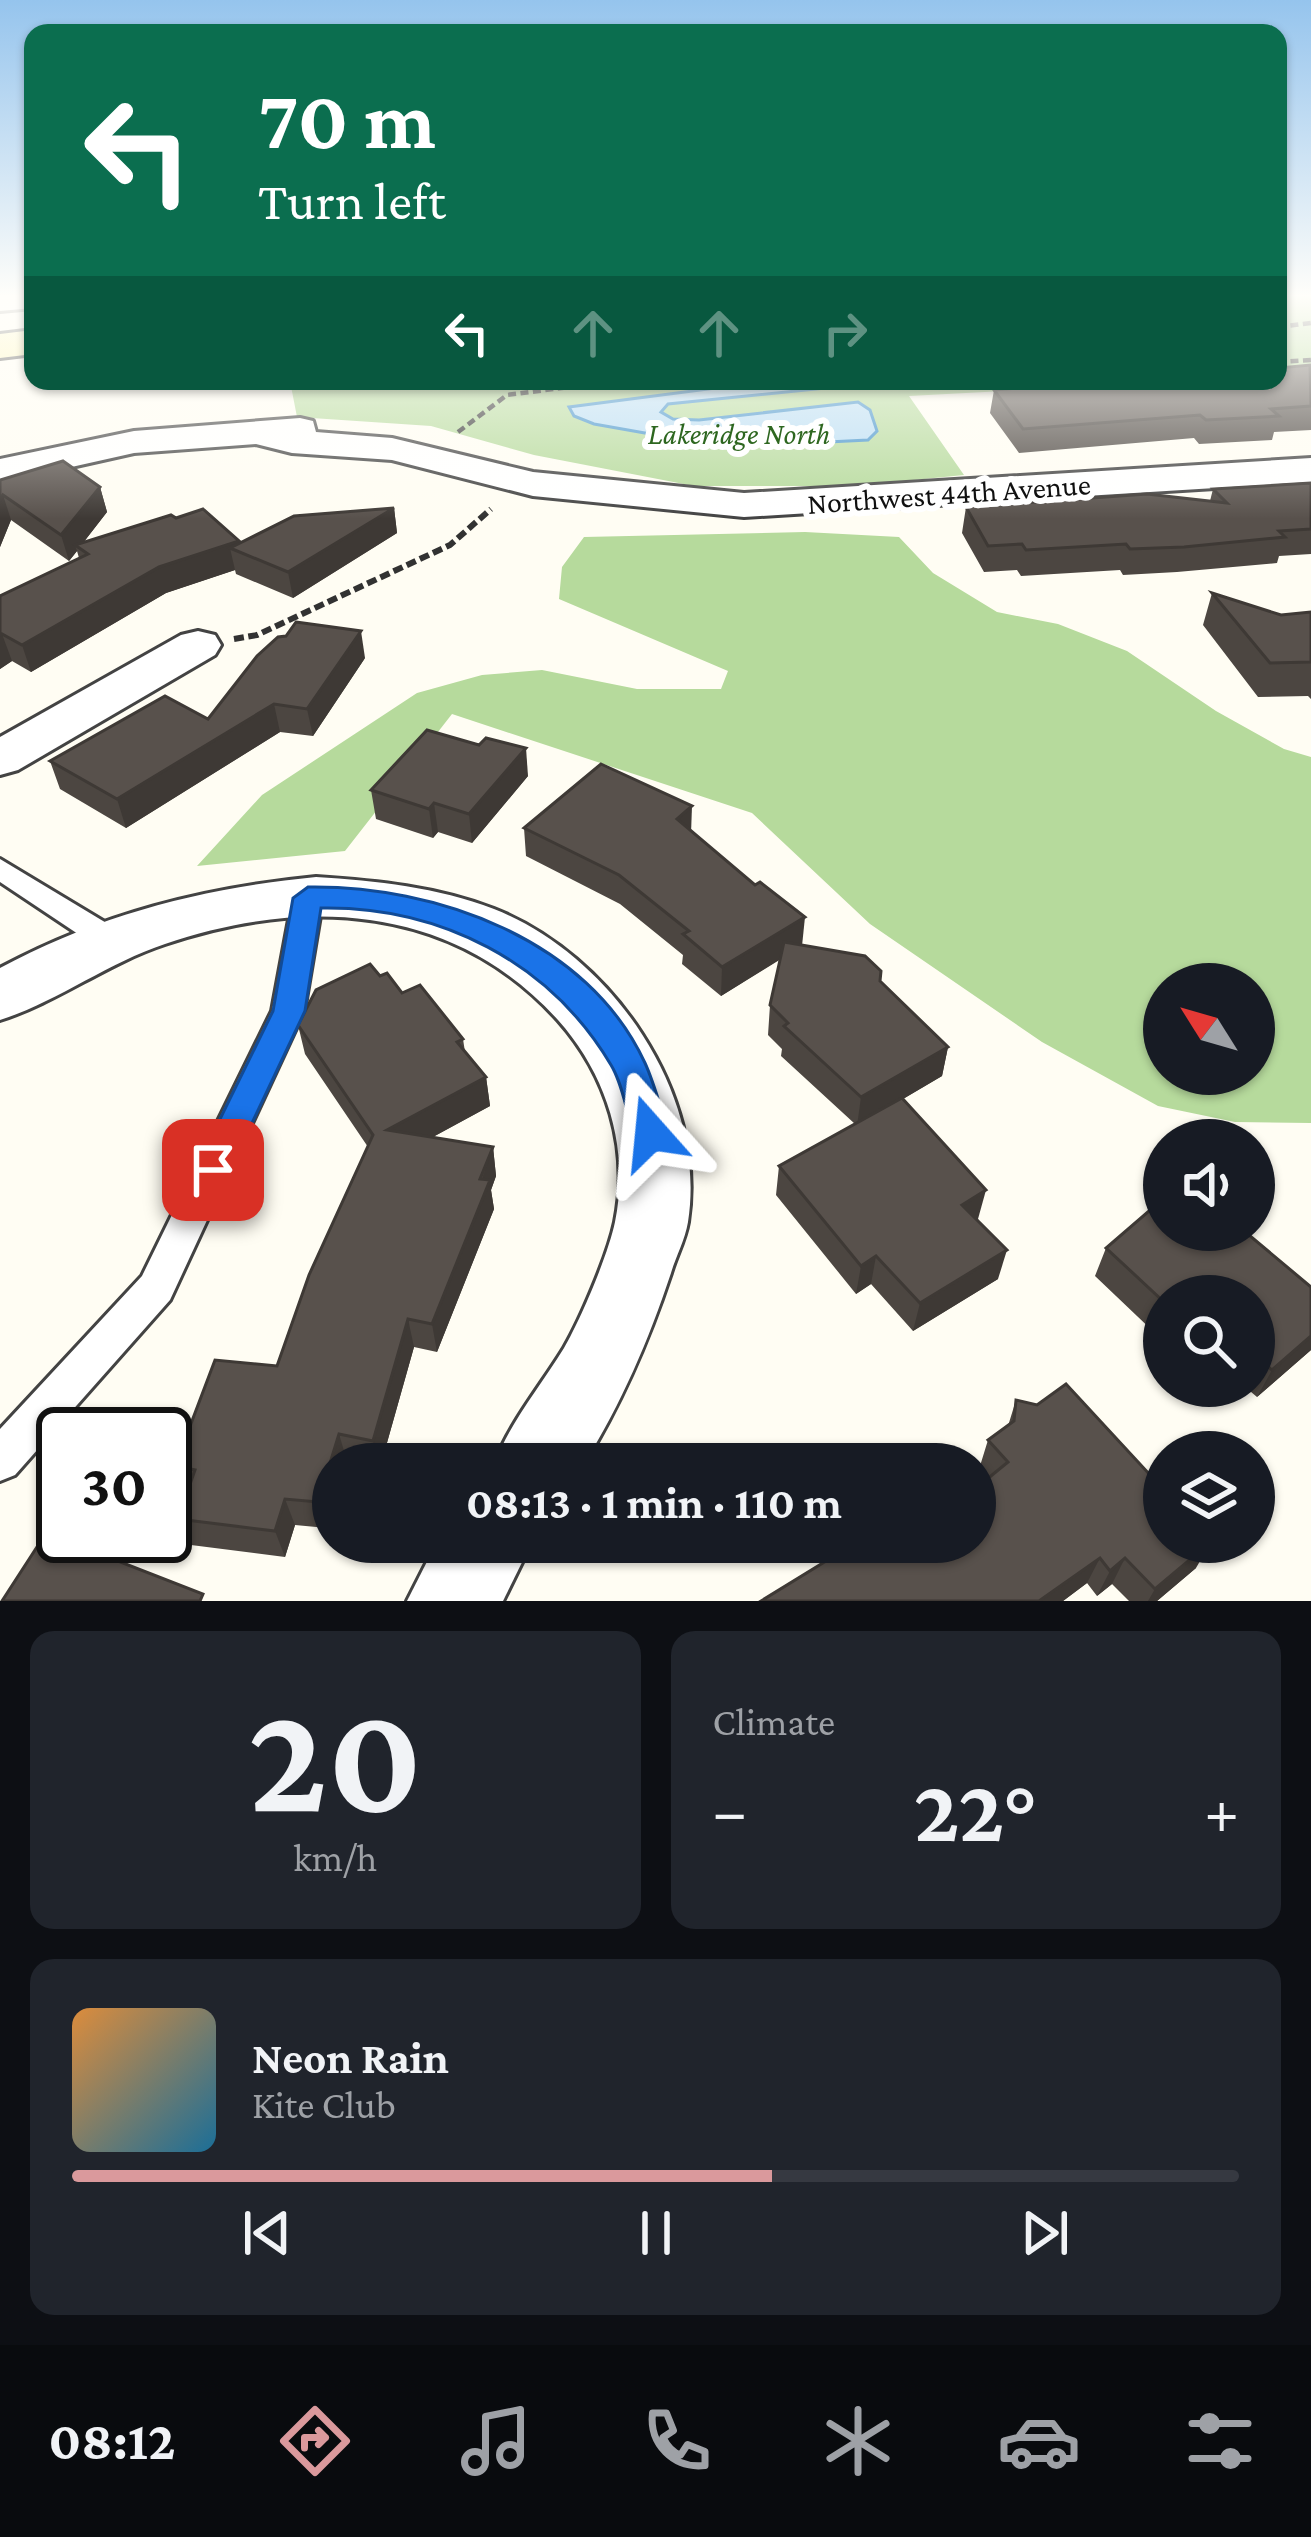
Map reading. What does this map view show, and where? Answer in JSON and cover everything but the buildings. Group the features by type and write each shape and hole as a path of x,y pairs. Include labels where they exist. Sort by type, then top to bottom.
{"street":[{"name":"Northwest 44th Avenue","path":"0,470 134,442 321,428 445,443 543,466 587,488"},
{"name":"Northwest 44th Avenue","path":"263,434 292,442 392,449 532,484 655,500 744,505 1311,470"},
{"path":"0,759 198,645"},
{"path":"0,996 50,964 107,938 185,912 256,899 346,897 439,914 491,933 545,968 584,1000 629,1065 651,1133 652,1219 606,1348 549,1443"},
{"path":"452,1601 475,1563"}],"lane":[{"path":"0,868 107,938"},
{"path":"0,1460 156,1288 289,1011 308,898"}],"path":[{"path":"445,443 507,395 546,390"},
{"path":"198,645 257,634 449,545 498,503"}],"green space":[{"path":"1287,370 1311,370 1311,374 1287,375"},
{"name":"Lakeridge North","path":"292,390 1021,390 909,396 964,475 854,486 694,486 534,455 431,426 297,417"},
{"path":"805,532 899,537 933,573 997,612 1058,624 1127,651 1216,711 1284,749 1311,757 1311,1123 1221,1119 1158,1106 1042,1042 870,924 752,813 452,714 345,851 197,866 262,795 417,693 482,675 542,670 637,689 721,689 728,671 559,599 562,567 584,537"}],"water":[{"path":"700,390 806,390 668,404 661,412 673,419 699,420 858,402 870,410 877,431 868,440 724,447 594,424 574,416 569,407"}],"route":[{"path":"213,1170 289,1011 308,898 346,897 439,914 491,933 545,968 584,1000 629,1065 651,1133"}]}
